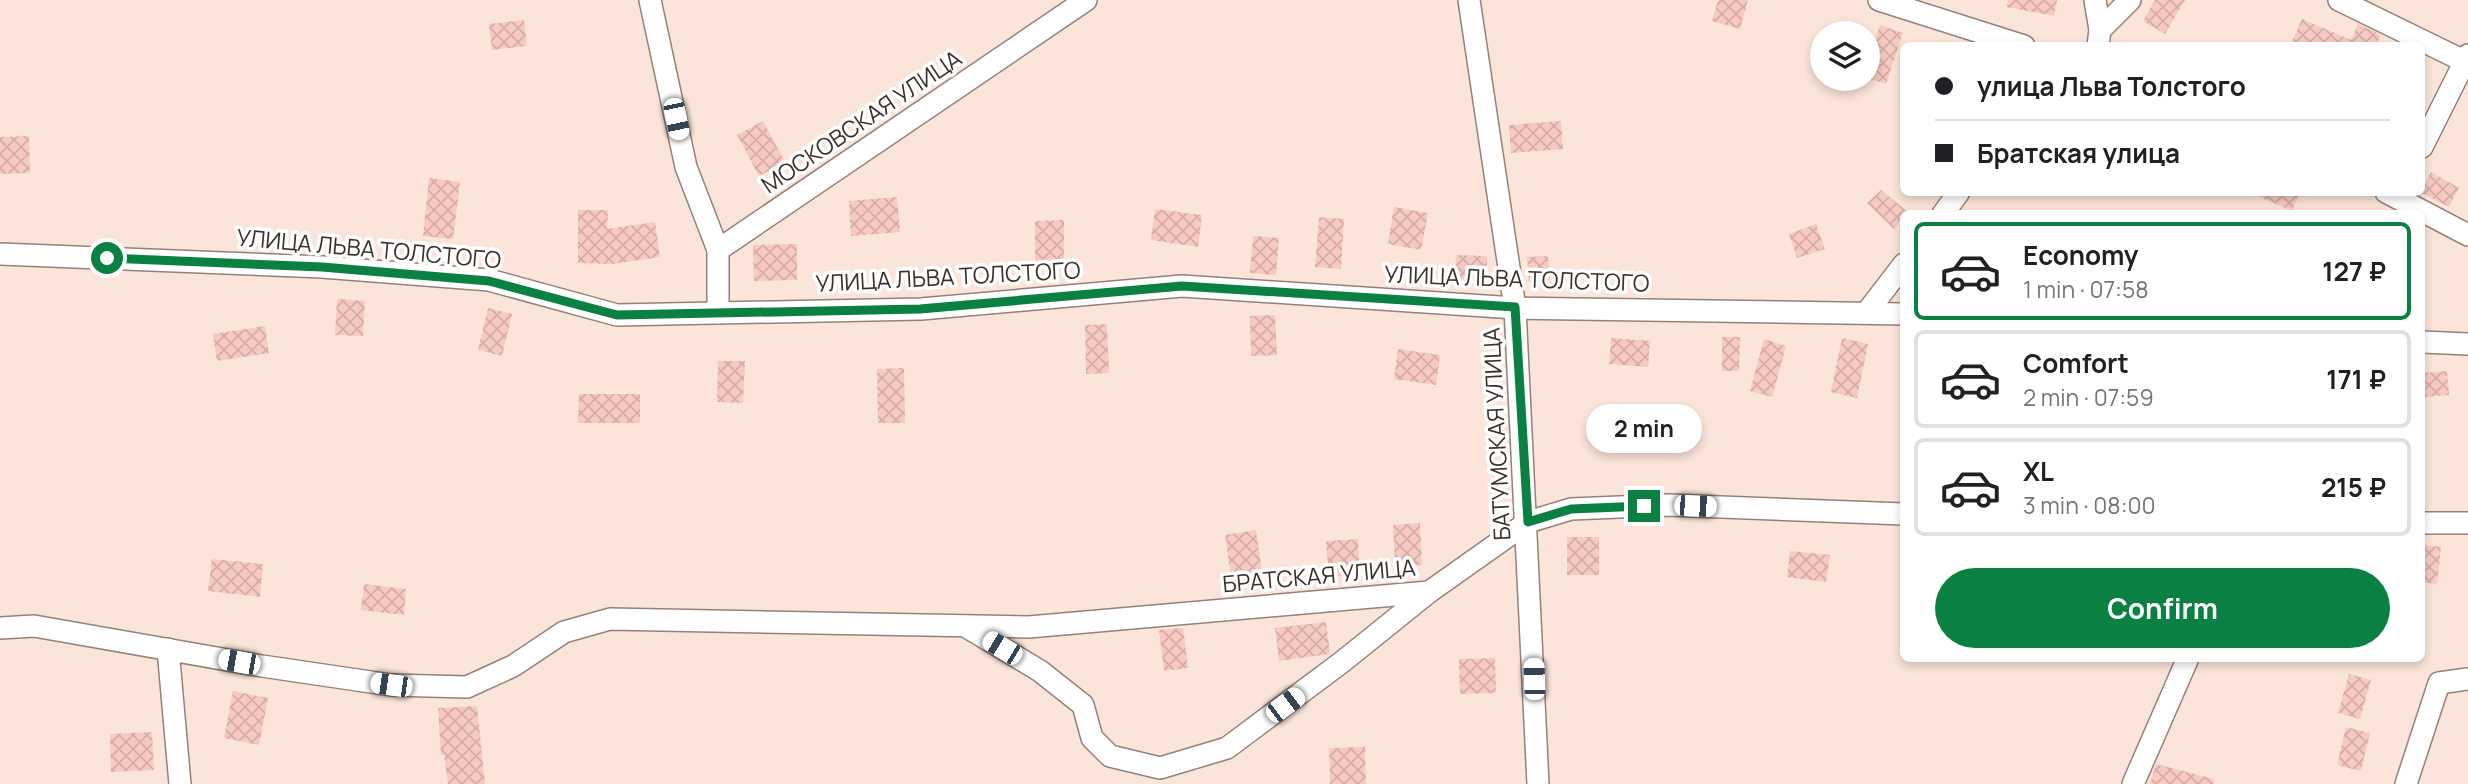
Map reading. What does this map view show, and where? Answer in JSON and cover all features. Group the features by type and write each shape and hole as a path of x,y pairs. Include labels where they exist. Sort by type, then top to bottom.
{"street":[{"path":"650,0 687,167 718,250 718,313"},
{"name":"МОСКОВСКАЯ УЛИЦА","path":"718,250 1086,0"},
{"name":"БАТУМСКАЯ УЛИЦА","path":"1469,0 1515,307 1528,522 1538,784"},
{"path":"1879,0 2011,42"},
{"path":"2095,0 2099,38"},
{"path":"2099,38 2130,0"},
{"path":"2339,0 2467,60 2425,141"},
{"path":"2393,199 2416,210"},
{"path":"2425,214 2468,235"},
{"name":"УЛИЦА ЛЬВА ТОЛСТОГО","path":"0,254 322,267 489,281 617,315 920,309 1182,286 1515,307 1900,314"},
{"path":"1867,312 1900,269"},
{"path":"2425,342 2468,344"},
{"name":"БРАТСКАЯ УЛИЦА","path":"0,628 34,626 391,685 467,687 513,666 564,632 610,619 1029,627 1429,592 1528,522 1571,509 1668,505 1900,514"},
{"path":"2425,523 2468,523"},
{"path":"964,625 1040,671 1083,705 1092,738 1110,756 1160,768 1227,748 1429,592"},
{"path":"169,649 180,784"},
{"path":"2133,784 2186,662"},
{"path":"2406,784 2439,683 2468,679"}],"building":[{"path":"1718,0 1748,0 1740,29 1712,21"},
{"path":"2008,0 2057,0 2054,16 2007,7"},
{"path":"2155,0 2185,0 2165,34 2143,21"},
{"path":"2302,19 2351,40 2358,24 2381,35 2378,42 2292,42"},
{"path":"524,20 527,46 492,50 489,24"},
{"path":"1880,25 1903,33 1886,84 1880,82"},
{"path":"763,121 785,162 759,176 737,135"},
{"path":"1561,121 1563,149 1511,153 1509,125"},
{"path":"29,136 30,173 0,174 0,137"},
{"path":"2431,172 2459,188 2449,207 2425,195 2425,183"},
{"path":"429,178 460,182 453,239 423,236"},
{"path":"1881,190 1906,210 1900,210 1900,222 1894,229 1867,203"},
{"path":"2258,196 2298,196 2292,210"},
{"path":"897,197 900,232 851,236 849,201"},
{"path":"1394,207 1428,213 1421,250 1388,244"},
{"path":"1155,209 1202,215 1198,247 1151,240"},
{"path":"578,210 608,210 607,229 655,222 660,257 612,264 578,263"},
{"path":"1319,217 1344,219 1341,269 1315,267"},
{"path":"1064,220 1064,265 1035,266 1035,221"},
{"path":"1816,224 1825,249 1797,258 1789,234"},
{"path":"1253,236 1279,238 1276,275 1250,273"},
{"path":"797,244 797,280 754,281 753,245"},
{"path":"1456,255 1487,256 1487,280 1455,279"},
{"path":"1548,256 1550,280 1529,282 1527,257"},
{"path":"337,299 365,301 363,336 335,335"},
{"path":"488,308 512,314 502,356 478,350"},
{"path":"1275,315 1277,355 1251,356 1250,316"},
{"path":"1107,324 1109,373 1086,374 1085,325"},
{"path":"265,326 269,353 217,361 213,334"},
{"path":"1722,337 1740,337 1739,371 1722,371"},
{"path":"1611,338 1650,341 1648,367 1609,364"},
{"path":"1842,338 1868,344 1857,398 1831,392"},
{"path":"1764,339 1786,346 1772,397 1750,391"},
{"path":"1398,349 1440,355 1436,385 1394,379"},
{"path":"718,361 745,361 743,403 717,402"},
{"path":"904,368 905,423 878,423 877,369"},
{"path":"2447,371 2449,395 2425,397 2425,373"},
{"path":"579,394 640,394 640,423 578,423"},
{"path":"1420,523 1422,565 1395,567 1393,525"},
{"path":"1256,530 1263,579 1232,584 1225,535"},
{"path":"1567,537 1599,537 1599,575 1567,575"},
{"path":"1358,539 1360,575 1329,577 1326,541"},
{"path":"2425,545 2441,547 2437,584 2425,582"},
{"path":"1790,551 1830,555 1826,582 1787,577"},
{"path":"212,559 263,564 260,597 208,591"},
{"path":"364,584 406,589 404,615 361,610"},
{"path":"1326,622 1330,654 1279,661 1275,628"},
{"path":"1183,628 1188,668 1164,671 1159,630"},
{"path":"1495,658 1496,693 1460,694 1459,659"},
{"path":"2349,674 2371,680 2360,719 2338,713"},
{"path":"233,691 268,698 259,745 224,738"},
{"path":"477,706 485,784 448,784 444,755 441,755 438,708"},
{"path":"2346,727 2370,733 2361,771 2337,765"},
{"path":"152,732 154,770 111,772 110,734"},
{"path":"1365,747 1366,784 1330,784 1329,748"},
{"path":"2156,764 2214,779 2213,784 2150,784"}],"route":[{"path":"107,258 322,267 489,281 617,315 920,309 1182,286 1515,307 1528,522 1571,509 1644,506"}]}
